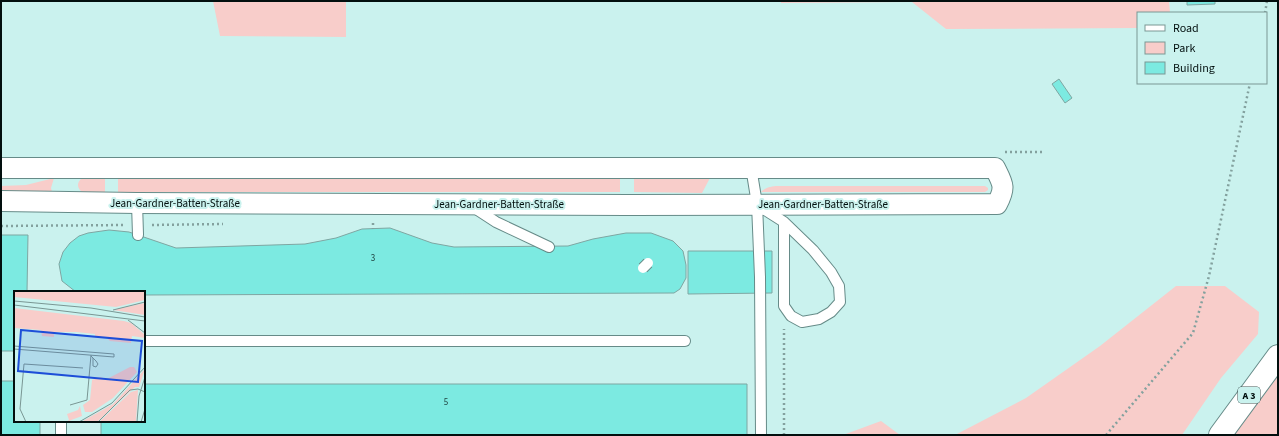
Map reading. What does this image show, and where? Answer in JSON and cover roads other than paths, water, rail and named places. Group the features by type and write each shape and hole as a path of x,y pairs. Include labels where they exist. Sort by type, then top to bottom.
{"highway":[{"name":"A 3","path":"1220,435 1278,356"}],"street":[{"path":"1,168 751,168"},
{"path":"64,168 65,201"},
{"name":"Jean-Gardner-Batten-Straße","path":"1,201 468,204 997,204 1003,193 1003,184 995,168 751,168"}],"lane":[{"path":"751,168 757,204 760,277 761,435"},
{"path":"137,203 138,235"},
{"path":"468,204 496,222 549,247"},
{"path":"757,204 784,222 813,250 831,272 839,286 840,302 832,312 818,319 802,322 791,316 784,306 784,222"},
{"path":"145,341 686,341"},
{"path":"61,422 61,435"}]}
